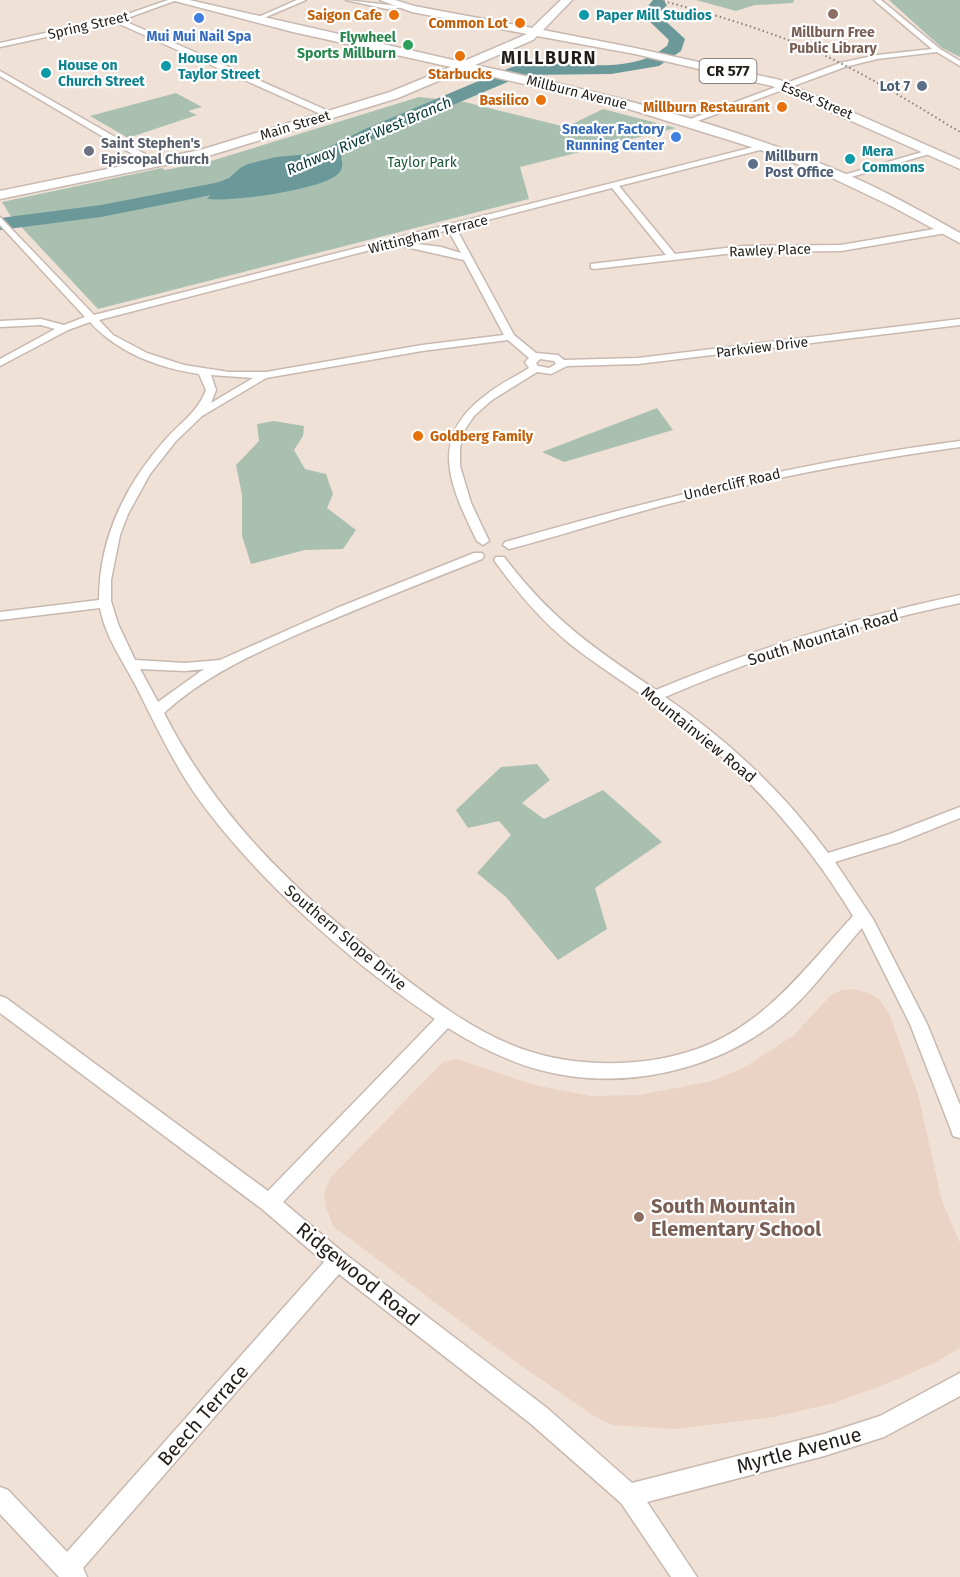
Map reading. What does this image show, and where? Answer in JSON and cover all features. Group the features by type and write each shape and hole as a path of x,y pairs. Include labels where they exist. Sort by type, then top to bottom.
{"main road":[{"name":"Millburn Avenue","path":"175,0 494,72 689,121 765,146 841,177 960,239"},
{"name":"Essex Street","path":"385,0 403,7 652,54 785,86 960,165"},
{"name":"Main Street","path":"0,195 203,153 403,92 467,66 536,33 567,0"}],"street":[{"name":"Spring Street","path":"0,45 116,20 175,0"},
{"path":"256,19 303,0"},
{"path":"349,0 387,7 403,7"},
{"path":"877,0 938,50 960,64"},
{"path":"116,20 330,115"},
{"path":"689,121 858,61 938,50"},
{"path":"0,73 154,163"},
{"name":"Wittingham Terrace","path":"90,319 765,146"},
{"path":"841,177 932,152"},
{"path":"614,185 672,256"},
{"path":"0,220 109,337 124,346 163,362 204,372 266,375 380,354 510,337"},
{"path":"452,228 510,337 535,363 556,370 562,363 554,356 535,363 474,410 455,436 452,464 465,505 483,542"},
{"name":"Rawley Place","path":"594,266 743,249 841,248 946,230"},
{"path":"384,245 428,247 469,258"},
{"path":"0,363 64,328 90,319"},
{"path":"0,324 41,322 64,328"},
{"name":"Parkview Drive","path":"562,363 638,361 960,322"},
{"name":"Southern Slope Drive","path":"204,372 211,390 199,415 148,467 130,496 117,526 105,582 105,603 114,629 178,755 200,788 229,826 273,875 324,923 446,1019 489,1043 543,1063 594,1070 672,1063 719,1048 777,1012 862,917"},
{"path":"199,415 266,375"},
{"name":"Undercliff Road","path":"509,545 638,508 773,474 904,450 960,444"},
{"path":"156,712 183,688 227,660 361,602 478,556 488,560 500,560 511,552 509,545 500,540 483,542 476,547 478,556"},
{"name":"Mountainview Road","path":"500,560 520,587 567,634 655,696 725,751 758,781 789,813 827,860 885,954 917,1018 939,1069 960,1130"},
{"name":"South Mountain Road","path":"655,696 712,671 802,639 960,599"},
{"path":"0,616 105,603"},
{"path":"132,664 185,668 227,660"},
{"path":"827,860 895,838 960,812"},
{"name":"Ridgewood Road","path":"0,1003 269,1203 338,1261 538,1416 629,1495 685,1577"},
{"path":"269,1203 446,1019"},
{"name":"Beech Terrace","path":"71,1573 338,1261"},
{"name":"Myrtle Avenue","path":"629,1495 824,1445 884,1426 960,1384"},
{"path":"0,1498 71,1573"}],"shaded area":[{"name":"South Mountain Elementary School","path":"853,989 879,999 890,1016 918,1094 942,1201 960,1243 960,1348 938,1361 891,1382 834,1403 774,1417 675,1429 612,1425 592,1415 492,1345 333,1226 324,1193 331,1177 443,1062 457,1059 534,1085 591,1096 639,1095 712,1081 745,1067 794,1035 829,997 841,990"}],"green space":[{"path":"696,0 794,0 793,3 755,5 736,11"},
{"path":"889,0 960,0 960,57 942,48"},
{"path":"176,93 202,107 188,111 197,115 128,138 90,116"},
{"name":"Taylor Park","path":"419,97 465,102 566,127 603,109 676,128 520,167 529,199 98,309 10,215 2,202 162,168 165,170 211,161"},
{"path":"657,408 673,430 564,462 542,452"},
{"path":"274,421 304,426 303,436 294,450 305,469 326,474 333,494 327,508 356,530 343,549 305,550 251,564 242,536 242,495 236,465 259,441 257,424"},
{"path":"537,764 550,780 522,803 544,819 603,790 662,842 595,888 607,929 558,960 506,897 477,873 511,835 499,821 468,828 456,810 501,767"}],"water":[{"path":"454,100 419,119 380,134 374,131 389,122 398,121 397,119"},
{"path":"364,132 375,135 344,152 341,156 341,171 330,179 276,194 236,199 207,199 215,190 209,186 229,178 248,164 276,157 309,154 347,142"}],"waterway":[{"name":"Rahway River West Branch","path":"330,154 371,133 518,71 530,68 611,69 653,62 675,48 677,39 653,17 652,11 659,5 658,3"},
{"name":"Rahway River West Branch","path":"0,224 101,211 261,180"}],"railway":[{"path":"659,0 745,25 808,48 862,74 960,132"}],"place":[{"name":"Millburn Free Public Library","path":"833,14"},
{"name":"Saigon Cafe","path":"394,15"},
{"name":"Paper Mill Studios","path":"584,15"},
{"name":"Mui Mui Nail Spa","path":"199,18"},
{"name":"Common Lot","path":"520,23"},
{"name":"Flywheel Sports Millburn","path":"408,45"},
{"name":"Starbucks","path":"460,56"},
{"name":"House on Taylor Street","path":"166,66"},
{"name":"House on Church Street","path":"46,73"},
{"name":"Lot 7","path":"922,86"},
{"name":"Basilico","path":"541,100"},
{"name":"Millburn Restaurant","path":"782,107"},
{"name":"Sneaker Factory Running Center","path":"676,137"},
{"name":"Saint Stephen's Episcopal Church","path":"89,151"},
{"name":"Mera Commons","path":"850,159"},
{"name":"Millburn Post Office","path":"753,164"},
{"name":"Goldberg Family","path":"418,436"},
{"name":"South Mountain Elementary School","path":"639,1217"}],"district":[{"name":"MILLBURN","path":"549,58"}]}
